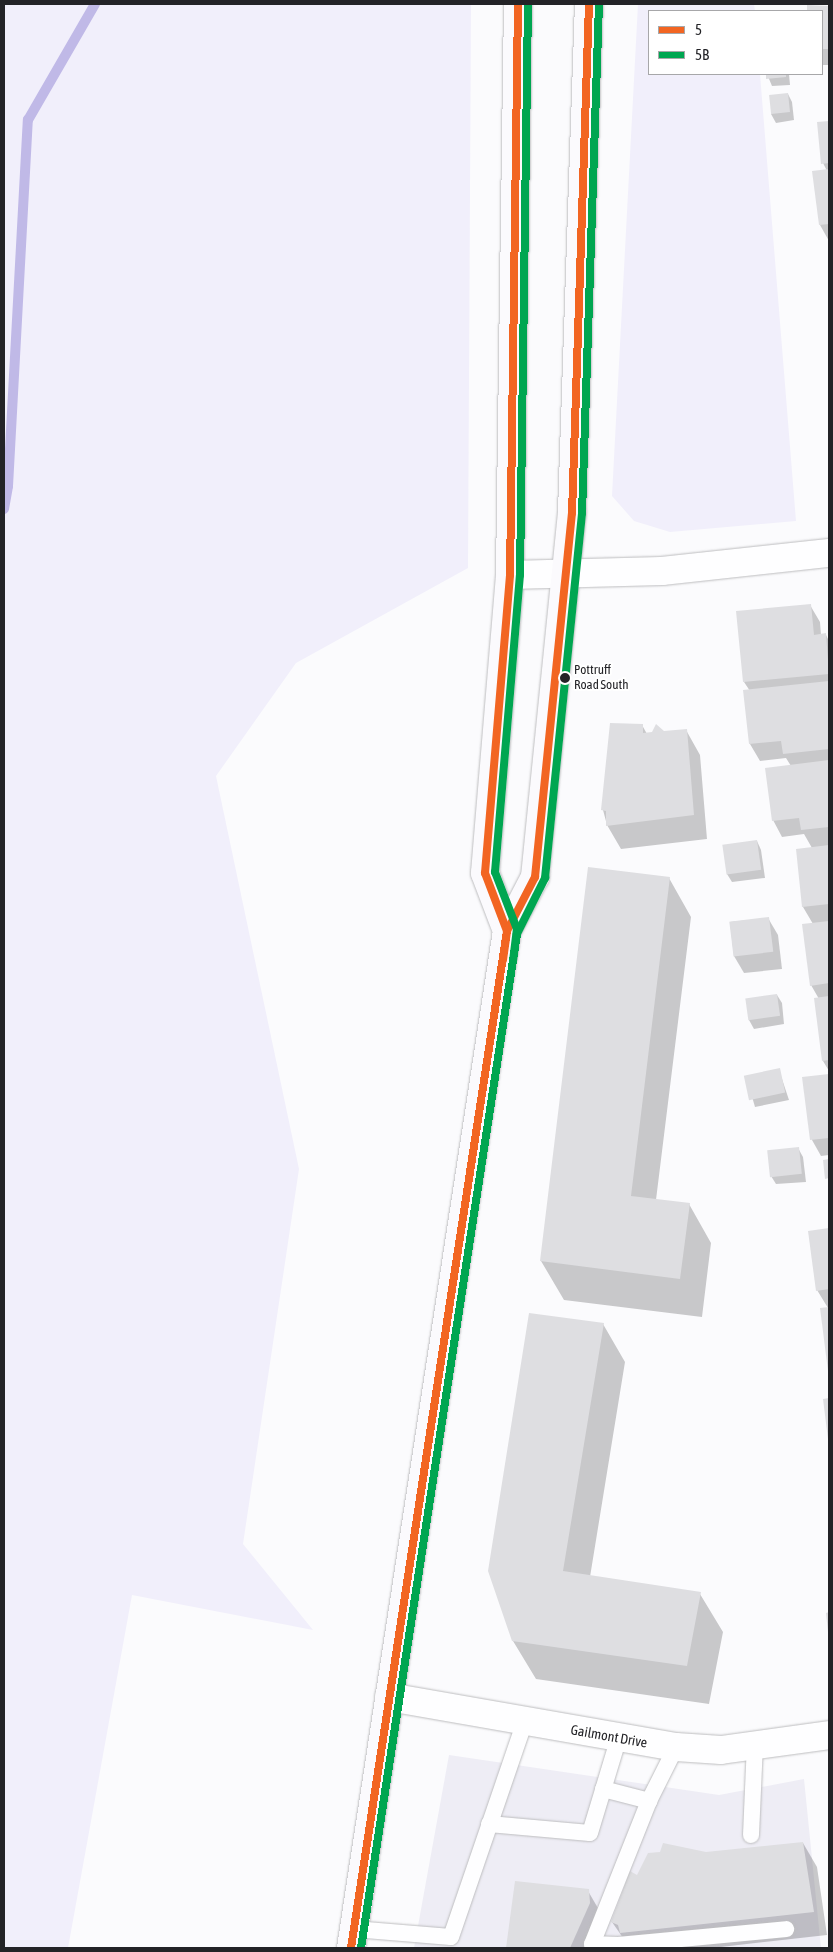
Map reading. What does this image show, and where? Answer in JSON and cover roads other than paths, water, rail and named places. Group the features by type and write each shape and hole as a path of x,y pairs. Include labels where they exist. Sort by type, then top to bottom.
{"main road":[{"path":"507,931 485,873 510,575 518,4"},
{"path":"352,1939 507,931 535,877 572,513 589,4"}],"street":[{"path":"510,575 662,571 829,553"},
{"name":"Gailmont Drive","path":"390,1697 676,1747 721,1750 829,1735"}],"lane":[{"path":"352,1939 451,1937 525,1721"},
{"path":"489,1824 590,1833 619,1737"},
{"path":"752,1836 754,1745"},
{"path":"676,1747 649,1801 592,1944 618,1945 786,1929"},
{"path":"603,1789 649,1801"}],"waterway":[{"path":"4,509 8,486 28,120 95,4"}],"place":[{"name":"Pottruff Road South","path":"565,678"}]}
